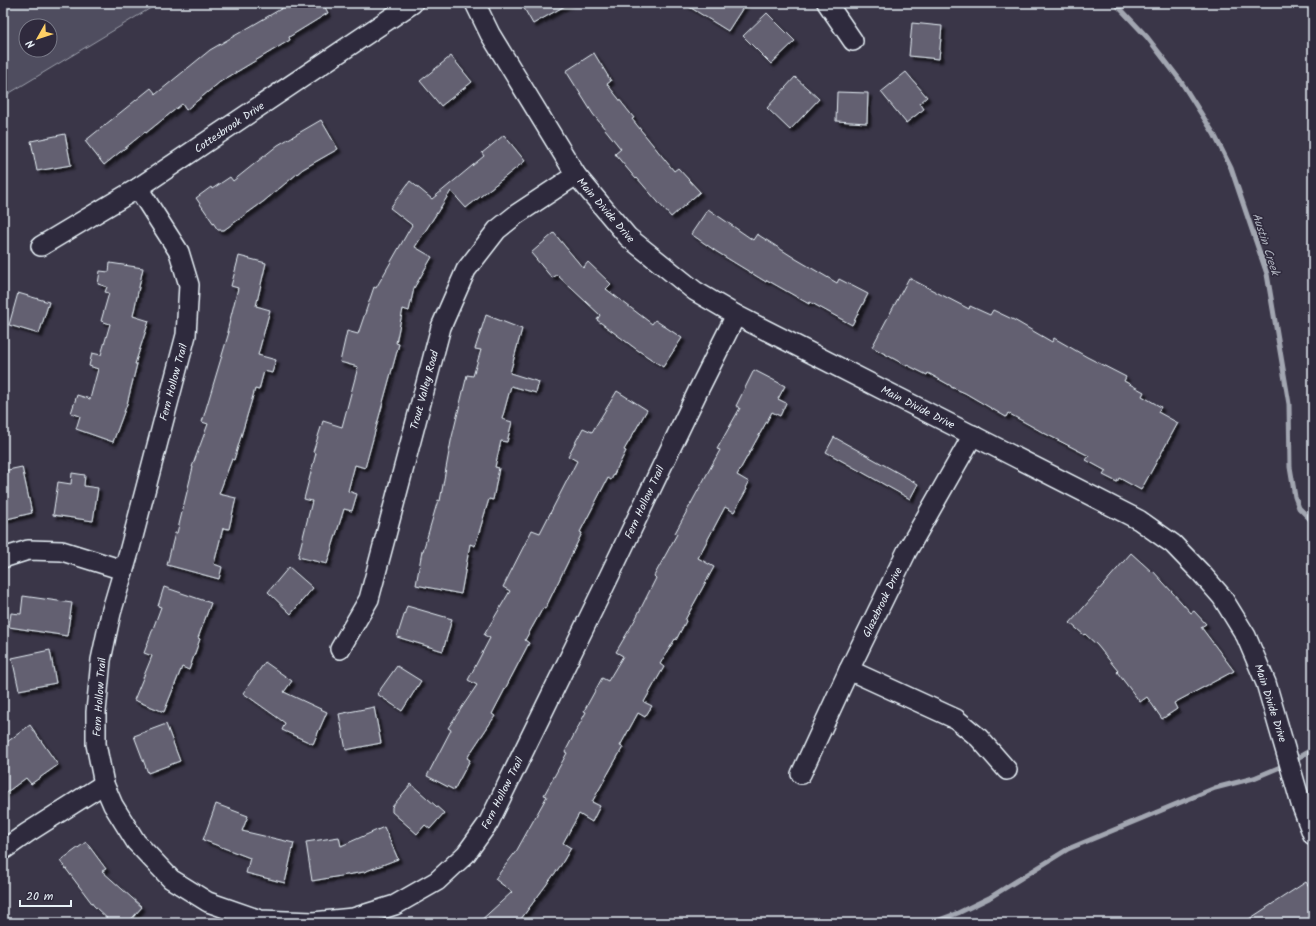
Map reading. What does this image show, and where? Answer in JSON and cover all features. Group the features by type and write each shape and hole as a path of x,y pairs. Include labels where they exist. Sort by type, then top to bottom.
{"street":[{"name":"Cottesbrook Drive","path":"41,246 138,188 413,3"},
{"name":"Main Divide Drive","path":"475,3 490,34 576,175 628,237 695,291 736,314 1139,520 1173,544 1222,596 1246,636 1266,683 1301,804 1313,835"},
{"path":"826,3 853,41"},
{"name":"Trout Valley Road","path":"340,649 369,599 441,327 466,270 497,230 517,214 576,175"},
{"name":"Fern Hollow Trail","path":"138,188 179,252 189,285 186,335 129,552 111,613 101,660 96,712 96,744 104,784 114,805 136,842 171,879 208,902 260,920 313,922 353,918 395,905 437,881 466,854 490,822 736,314"},
{"name":"Glazebrook Drive","path":"801,774 849,670 907,551 973,435"},
{"path":"3,558 28,550 62,552 123,570"},
{"path":"849,670 956,719 979,738 1007,770"},
{"path":"3,850 104,784"}],"shaded area":[{"path":"3,3 159,3 3,97"}],"building":[{"path":"291,3 323,3 328,13 289,37 290,40 220,82 186,110 182,104 104,165 85,141 151,88 156,94 210,50"},
{"path":"521,3 570,3 533,24"},
{"path":"683,3 746,3 728,31"},
{"path":"767,13 795,41 771,64 743,36"},
{"path":"912,23 942,26 939,59 909,56"},
{"path":"594,53 611,81 607,84 634,118 632,119 674,171 678,168 700,192 671,217 615,154 621,149 593,114 566,71"},
{"path":"451,56 472,82 441,106 420,81"},
{"path":"906,72 927,97 920,103 924,109 906,123 881,92"},
{"path":"795,77 819,99 790,130 767,108"},
{"path":"837,92 868,93 867,123 836,121"},
{"path":"321,120 338,149 303,169 263,202 224,230 218,230 196,198 211,187 212,189 230,177 233,181 278,145"},
{"path":"65,134 71,165 37,171 31,141"},
{"path":"504,135 525,161 466,208 451,191 415,247 432,257 414,288 409,311 403,309 396,343 399,344 365,468 355,465 348,491 357,494 352,511 344,509 327,564 298,557 312,501 304,499 316,453 313,452 323,421 342,427 358,367 340,362 347,331 358,334 374,287 376,288 412,225 390,208 410,181 432,199 484,156 482,153"},
{"path":"708,209 753,240 757,234 837,283 839,279 868,294 852,325 810,302 809,304 767,280 766,282 691,234"},
{"path":"554,233 583,268 588,262 611,284 606,289 652,324 655,320 682,338 663,367 597,320 600,315 557,275 552,278 531,253"},
{"path":"239,256 266,263 256,306 270,310 258,355 276,360 272,373 264,371 259,390 255,389 234,460 232,459 219,494 236,498 229,529 223,528 214,564 222,567 219,579 167,565 175,533 177,533 192,467 208,424 202,422 229,332 227,332 238,288 231,286"},
{"path":"110,263 143,268 133,316 149,321 135,364 137,364 127,404 113,442 76,429 80,416 71,413 77,395 90,399 98,369 89,366 92,353 101,355 110,324 101,321 109,293 105,292 107,287 98,284 100,271 109,272"},
{"path":"909,278 969,309 970,306 990,315 993,310 1014,320 1052,342 1054,338 1126,377 1124,381 1144,392 1142,396 1161,407 1158,412 1178,423 1141,490 1119,478 1117,482 1103,475 1106,471 1086,460 1089,456 1008,413 1006,417 928,373 927,375 907,366 872,347"},
{"path":"18,293 49,302 39,334 9,325"},
{"path":"486,315 522,329 510,373 539,382 536,393 511,386 502,419 512,422 507,442 501,441 495,467 499,468 493,500 489,499 475,546 470,544 461,594 416,585 422,551 438,500 440,501 451,441 467,375 473,376 481,350 475,349"},
{"path":"754,370 785,386 778,399 786,403 780,416 772,412 737,475 749,482 746,488 747,489 734,512 725,507 698,558 714,567 685,620 686,621 676,640 675,639 660,664 664,667 644,702 652,706 645,717 638,713 620,746 623,747 592,802 600,806 592,822 579,814 563,843 571,848 561,865 518,923 478,923 512,892 495,879 517,850 547,796 544,795 567,753 565,752 586,712 584,711 602,678 608,681 623,656 616,652 636,618 656,578 654,576 677,534 675,533 720,450 717,449 740,408 736,406"},
{"path":"617,391 647,410 624,450 626,451 611,480 608,478 580,532 582,533 545,609 543,608 525,640 529,643 492,714 495,716 467,758 470,760 454,790 427,776 451,730 448,728 477,685 468,680 490,638 484,635 510,591 503,587 532,530 540,533 577,461 568,456 583,428 592,432"},
{"path":"834,437 918,484 910,499 826,452"},
{"path":"22,467 32,513 3,520 3,471"},
{"path":"72,473 85,475 84,486 98,488 93,521 53,515 58,482 71,484"},
{"path":"1131,553 1152,572 1153,571 1191,613 1194,611 1206,624 1201,627 1234,671 1174,703 1177,709 1162,719 1147,697 1140,702 1097,645 1070,623"},
{"path":"289,567 313,588 291,614 268,592"},
{"path":"164,587 211,603 198,638 200,639 189,670 182,667 164,712 134,700 152,656 144,653 161,607 158,606"},
{"path":"23,596 72,603 67,636 9,627 11,613 21,614"},
{"path":"407,606 452,619 443,651 397,637"},
{"path":"50,650 56,683 19,690 12,658"},
{"path":"265,662 292,681 284,692 327,712 313,744 282,730 285,723 243,693"},
{"path":"397,666 421,681 402,711 377,694"},
{"path":"374,707 381,743 346,750 339,714"},
{"path":"166,724 180,761 148,773 134,736"},
{"path":"30,725 58,765 31,784 26,778 3,795 3,745"},
{"path":"411,784 444,813 430,829 425,825 417,834 392,812 392,807"},
{"path":"216,804 248,816 242,831 294,843 285,883 246,873 250,858 203,840"},
{"path":"384,827 398,859 364,872 312,881 306,842 339,837 341,846"},
{"path":"86,842 106,869 102,871 142,907 128,923 112,923 94,906 60,861"},
{"path":"1306,882 1313,892 1313,923 1243,923"}],"waterway":[{"name":"Austin Creek","path":"1115,3 1147,37 1180,80 1214,134 1231,168 1267,274 1289,404 1290,467 1295,497 1299,508 1313,522"},
{"path":"1292,761 1313,749"},
{"path":"931,923 958,913 989,898 1068,849 1215,788 1254,778 1285,765"}]}
